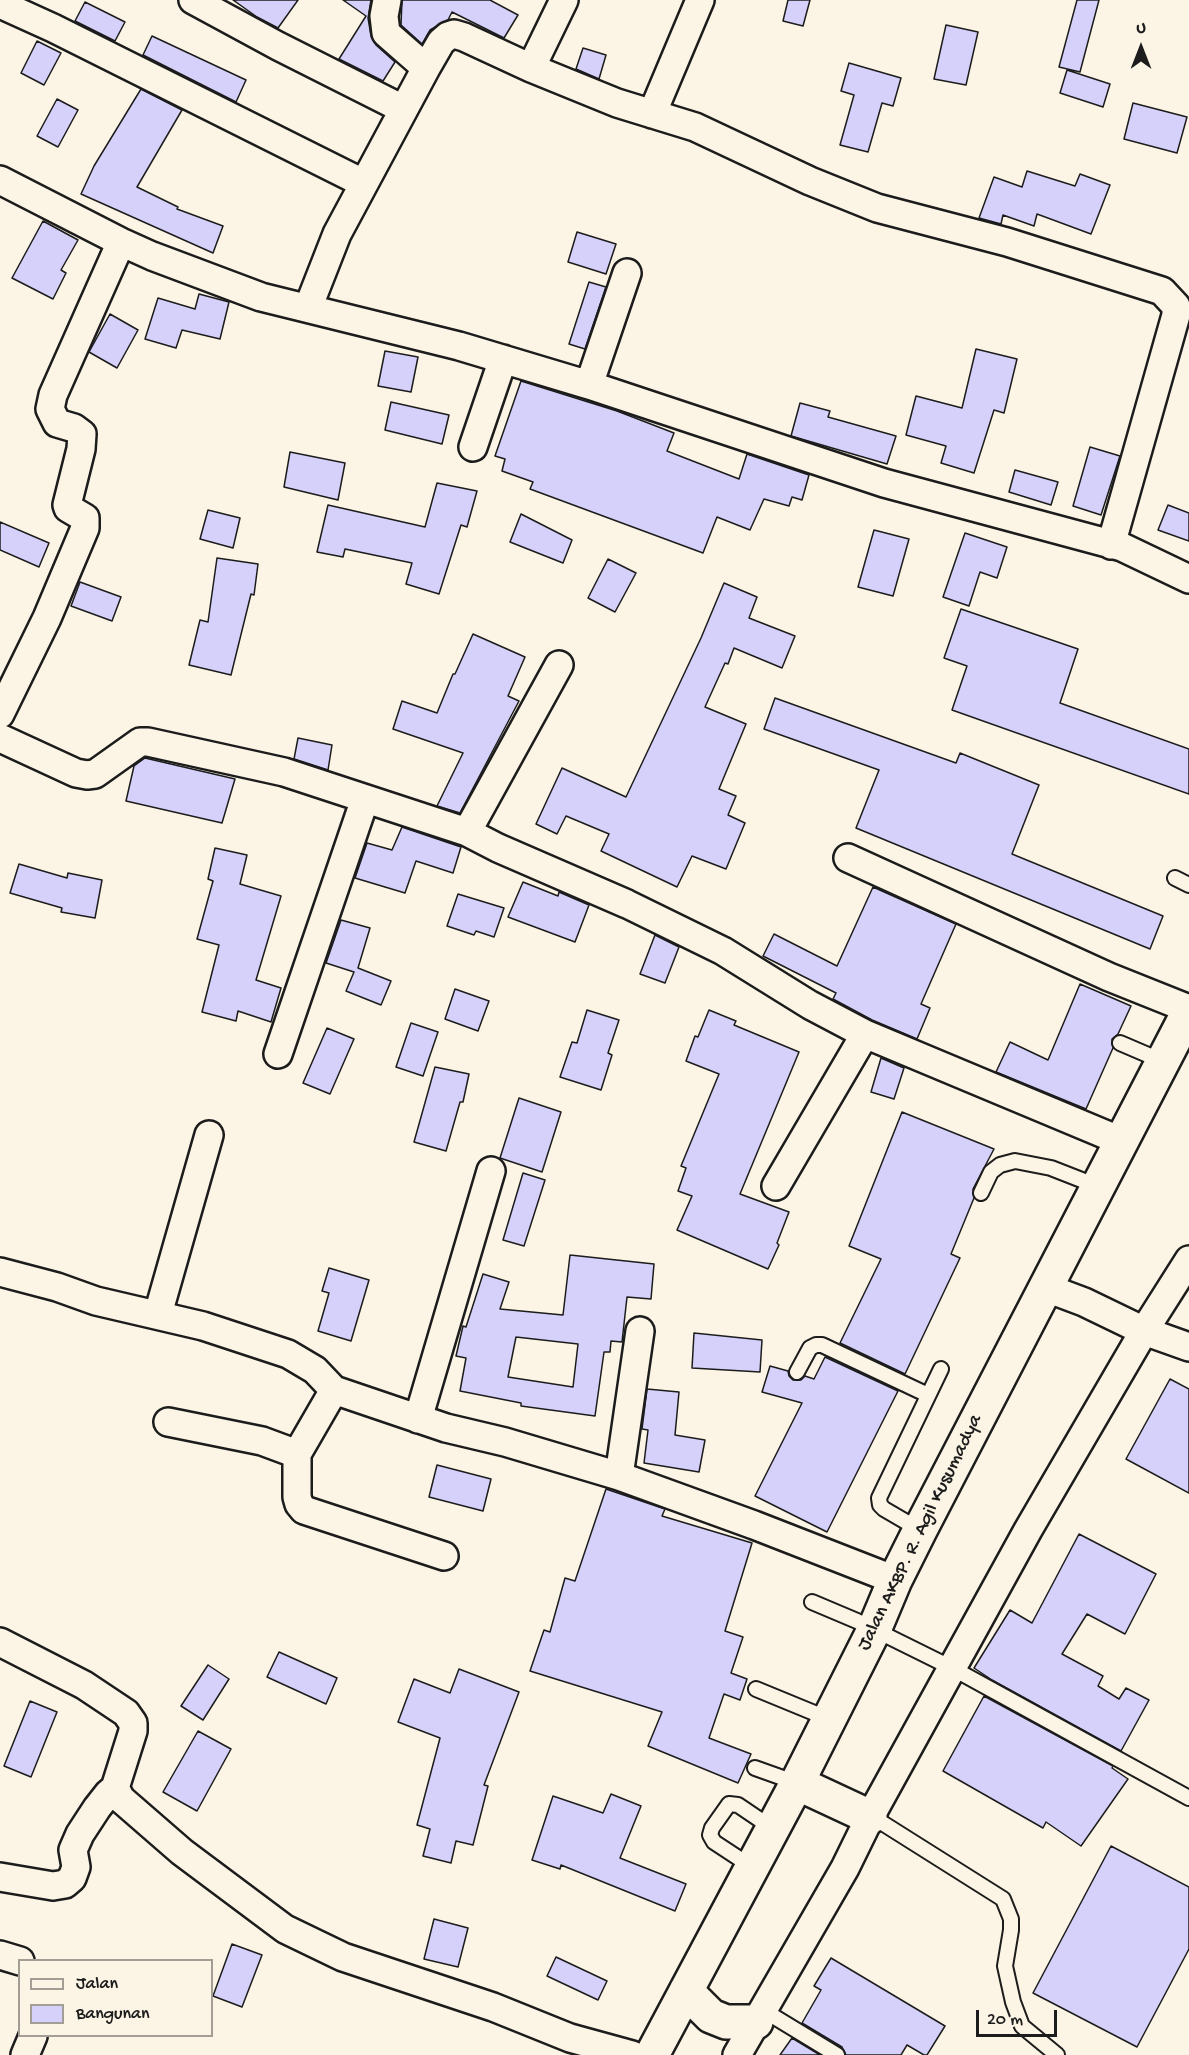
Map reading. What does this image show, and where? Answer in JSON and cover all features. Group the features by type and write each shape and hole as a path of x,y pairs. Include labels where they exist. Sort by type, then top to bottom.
{"main road":[{"name":"Jalan AKBP. R. Agil Kusumadya","path":"652,2055 829,1719 874,1630 895,1580 920,1530 1189,1010"},
{"path":"796,1783 870,1817"},
{"path":"686,1991 711,2016 726,2022 760,2016"}],"street":[{"path":"193,0 403,109"},
{"path":"387,0 384,16 386,33 426,68"},
{"path":"531,68 564,0"},
{"path":"652,114 700,0"},
{"path":"0,4 53,28 363,183"},
{"path":"309,309 337,234 363,183 441,42 454,34 617,103 695,127 810,181 877,208 1018,245 1162,291 1171,298 1176,306 1176,315 1111,545"},
{"path":"0,180 152,256 261,297 459,346 589,385 884,483 1122,548 1189,579"},
{"path":"0,714 47,618 84,528 84,518 67,505 81,449 82,434 74,428 57,423 50,410 52,396 121,242"},
{"path":"589,385 627,273"},
{"path":"473,447 503,359"},
{"path":"467,832 559,665"},
{"path":"0,738 76,773 87,775 95,774 140,742 148,742 284,772 467,832 498,848 627,904 723,951 810,1005 865,1034 1121,1141"},
{"path":"278,1054 365,799"},
{"path":"848,858 1109,977 1189,1010"},
{"path":"776,1186 865,1034"},
{"path":"158,1314 209,1135"},
{"path":"418,1419 490,1171"},
{"path":"737,2055 845,1868 870,1817 1028,1530 1144,1331 1189,1260"},
{"path":"1,1277 57,1287 96,1301 204,1326 288,1354 315,1370 334,1390 446,1428 506,1442 619,1476 754,1524 895,1580"},
{"path":"1044,1287 1084,1302 1144,1331 1189,1347"},
{"path":"619,1476 640,1331"},
{"path":"334,1390 297,1454 299,1504 304,1510 444,1556"},
{"path":"168,1422 262,1441 297,1454"},
{"path":"0,1642 84,1685 130,1718 133,1723 133,1731 115,1788 97,1808 80,1834 73,1850 75,1867 72,1878 65,1884 53,1886 0,1877"},
{"path":"115,1788 122,1799 182,1852 285,1929 343,1957 493,2007 570,2038 632,2055"},
{"path":"0,1955 18,1960"},
{"path":"25,2055 33,2037"}],"lane":[{"path":"1175,878 1189,885"},
{"path":"1120,1043 1162,1061"},
{"path":"981,1193 991,1172 1000,1165 1015,1161 1051,1168 1097,1186"},
{"path":"797,1372 810,1348 822,1345 928,1395"},
{"path":"920,1530 884,1509 880,1505 879,1498 941,1369"},
{"path":"812,1602 952,1668 1189,1798"},
{"path":"756,1689 829,1719"},
{"path":"755,1768 796,1783"},
{"path":"752,1867 714,1842 710,1835 712,1827 729,1804 738,1805 772,1827"},
{"path":"870,1817 1003,1899 1011,1919 1005,1966 1013,2002 1022,2026 1057,2055"},
{"path":"760,2016 837,2055"}],"building":[{"path":"233,0 298,0 278,28"},
{"path":"343,0 371,0 368,18 371,36 376,45 395,62 383,81 339,59 366,16"},
{"path":"402,0 490,0 518,15 504,38 452,12 448,20 430,30 422,44 401,25"},
{"path":"788,0 810,0 803,26 783,21"},
{"path":"1077,0 1099,0 1080,72 1059,67"},
{"path":"85,2 125,22 115,41 75,21"},
{"path":"946,25 978,32 966,85 934,79"},
{"path":"152,36 246,80 236,102 143,55"},
{"path":"37,41 61,53 44,85 21,73"},
{"path":"583,48 606,55 599,79 576,69"},
{"path":"849,63 901,78 893,106 882,103 868,152 840,145 854,95 841,91"},
{"path":"1067,70 1110,84 1103,107 1060,93"},
{"path":"141,89 182,110 137,187 178,207 177,209 223,226 213,253 81,194 94,166"},
{"path":"57,99 78,110 58,147 37,136"},
{"path":"1133,103 1187,117 1177,153 1124,139"},
{"path":"1027,171 1075,186 1080,174 1110,185 1091,234 1037,214 1034,226 1003,215 1001,224 979,218 994,177 1022,187"},
{"path":"43,221 78,240 61,270 66,273 53,299 12,278"},
{"path":"577,232 616,244 606,274 568,262"},
{"path":"589,282 606,287 585,349 569,344"},
{"path":"199,294 229,302 220,339 182,330 176,348 145,339 158,298 195,309"},
{"path":"110,314 138,330 117,368 89,352"},
{"path":"976,349 1017,359 1004,413 994,410 974,473 941,463 946,446 906,435 916,396 962,408"},
{"path":"385,351 418,357 411,392 378,386"},
{"path":"521,381 617,411 674,433 667,451 739,479 747,454 809,475 802,500 792,497 789,506 764,499 750,530 717,517 703,553 530,489 533,482 502,471 505,459 495,456"},
{"path":"391,402 449,415 442,444 385,430"},
{"path":"800,403 830,411 828,417 896,436 887,464 791,436"},
{"path":"1090,447 1120,456 1101,515 1073,506"},
{"path":"290,452 345,463 338,500 284,487"},
{"path":"1015,470 1058,482 1051,505 1009,492"},
{"path":"437,483 477,491 467,527 461,525 439,594 406,584 412,563 345,549 343,557 317,552 328,505 425,527"},
{"path":"1168,505 1189,513 1189,541 1158,530"},
{"path":"208,510 240,518 233,548 200,539"},
{"path":"521,514 572,540 563,563 510,542"},
{"path":"0,522 49,543 39,567 0,550"},
{"path":"874,530 909,539 893,596 858,587"},
{"path":"965,533 1007,547 997,578 980,572 969,606 943,597"},
{"path":"217,558 258,564 254,595 251,594 231,675 189,665 200,620 208,622"},
{"path":"608,559 636,573 615,612 588,598"},
{"path":"80,582 121,597 112,621 71,606"},
{"path":"724,583 757,597 749,618 795,636 782,668 734,648 728,664 725,663 705,707 746,724 719,789 736,796 728,815 745,823 726,869 692,856 677,887 601,851 609,834 566,816 557,834 536,824 562,768 626,797 701,638"},
{"path":"961,609 1078,649 1060,703 1189,749 1189,794 952,710 967,666 944,658"},
{"path":"473,634 525,657 508,696 519,701 460,813 437,806 463,753 393,729 402,701 437,713"},
{"path":"775,698 956,763 960,753 1039,785 1012,854 1163,916 1150,949 856,828 879,770 764,729"},
{"path":"298,738 332,745 328,770 294,759"},
{"path":"145,758 235,779 222,823 126,801 134,766"},
{"path":"402,827 461,847 453,873 416,861 405,893 355,878 367,843 392,850"},
{"path":"215,848 247,855 240,884 281,896 256,980 281,988 271,1022 238,1011 236,1021 202,1012 219,945 197,939 213,881 208,879"},
{"path":"19,864 67,878 68,873 102,880 95,918 61,912 62,908 10,893"},
{"path":"523,882 558,896 559,892 589,905 575,942 508,917"},
{"path":"873,887 956,924 921,1004 930,1008 917,1039 872,1020 833,999 836,993 763,956 774,934 837,966"},
{"path":"458,894 504,908 494,937 476,931 474,935 447,926"},
{"path":"341,920 370,928 358,968 391,981 381,1005 346,991 354,972 326,963"},
{"path":"655,935 679,947 665,983 640,974"},
{"path":"1080,984 1131,1006 1118,1034 1112,1039 1113,1048 1086,1109 996,1072 1010,1042 1048,1060"},
{"path":"455,989 489,1001 478,1031 445,1019"},
{"path":"587,1010 619,1020 608,1053 612,1055 601,1090 560,1077 572,1042 577,1043"},
{"path":"709,1010 736,1021 734,1025 799,1052 740,1194 789,1212 777,1243 779,1245 768,1269 677,1230 692,1196 678,1191 686,1168 681,1166 719,1074 686,1061 695,1036 698,1037"},
{"path":"411,1023 438,1032 423,1076 396,1067"},
{"path":"327,1028 354,1039 330,1094 303,1083"},
{"path":"881,1058 904,1068 894,1099 871,1092"},
{"path":"435,1067 469,1074 463,1102 460,1102 446,1151 414,1142"},
{"path":"519,1098 561,1112 542,1172 500,1158"},
{"path":"902,1112 994,1149 973,1189 974,1198 951,1254 960,1258 905,1374 840,1343 881,1259 849,1246"},
{"path":"523,1173 545,1180 524,1246 503,1240"},
{"path":"570,1255 654,1264 651,1299 627,1297 622,1342 611,1341 610,1352 604,1352 595,1416 521,1406 521,1403 460,1391 466,1358 456,1356 463,1326 466,1327 483,1274 509,1282 500,1309 563,1315","holes":["516,1337 578,1344 573,1387 508,1377"]},
{"path":"329,1268 369,1280 351,1341 318,1331 329,1293 322,1291"},
{"path":"694,1333 762,1340 760,1372 692,1368"},
{"path":"825,1357 898,1391 827,1532 755,1496 802,1403 762,1392 770,1366 788,1371 793,1380 801,1380 805,1376 814,1379"},
{"path":"1170,1379 1189,1389 1189,1493 1126,1459"},
{"path":"647,1389 679,1392 675,1435 705,1440 699,1472 644,1463 648,1430 642,1429"},
{"path":"437,1465 491,1479 483,1511 429,1497"},
{"path":"606,1489 665,1509 662,1516 752,1543 725,1631 743,1637 731,1673 747,1679 740,1700 724,1694 709,1738 751,1754 738,1783 648,1746 662,1712 530,1671 544,1630 550,1632 565,1578 575,1581"},
{"path":"1079,1534 1156,1574 1125,1634 1087,1614 1062,1654 1103,1676 1098,1686 1119,1699 1126,1688 1149,1700 1121,1751 974,1668 1010,1610 1032,1623"},
{"path":"279,1652 337,1678 326,1704 267,1677"},
{"path":"208,1665 229,1679 203,1720 181,1706"},
{"path":"459,1669 519,1692 484,1785 488,1786 473,1845 456,1841 451,1863 423,1856 430,1829 417,1825 440,1738 398,1722 414,1679 450,1693"},
{"path":"984,1696 1113,1766 1112,1768 1128,1779 1081,1846 1046,1822 1043,1828 943,1771"},
{"path":"30,1701 57,1712 31,1777 4,1766"},
{"path":"198,1731 231,1749 197,1811 163,1792"},
{"path":"611,1794 641,1806 620,1858 686,1884 675,1911 561,1865 560,1869 532,1860 553,1796 603,1813"},
{"path":"1111,1846 1189,1887 1189,1949 1137,2047 1033,1993"},
{"path":"434,1919 468,1928 458,1967 424,1959"},
{"path":"232,1944 262,1955 242,2007 213,1996"},
{"path":"556,1957 607,1981 598,2000 547,1976"},
{"path":"831,1958 945,2026 927,2055 907,2045 901,2055 846,2055 842,2047 802,2023 821,1990 814,1986"},
{"path":"792,2038 820,2055 780,2055"}]}
